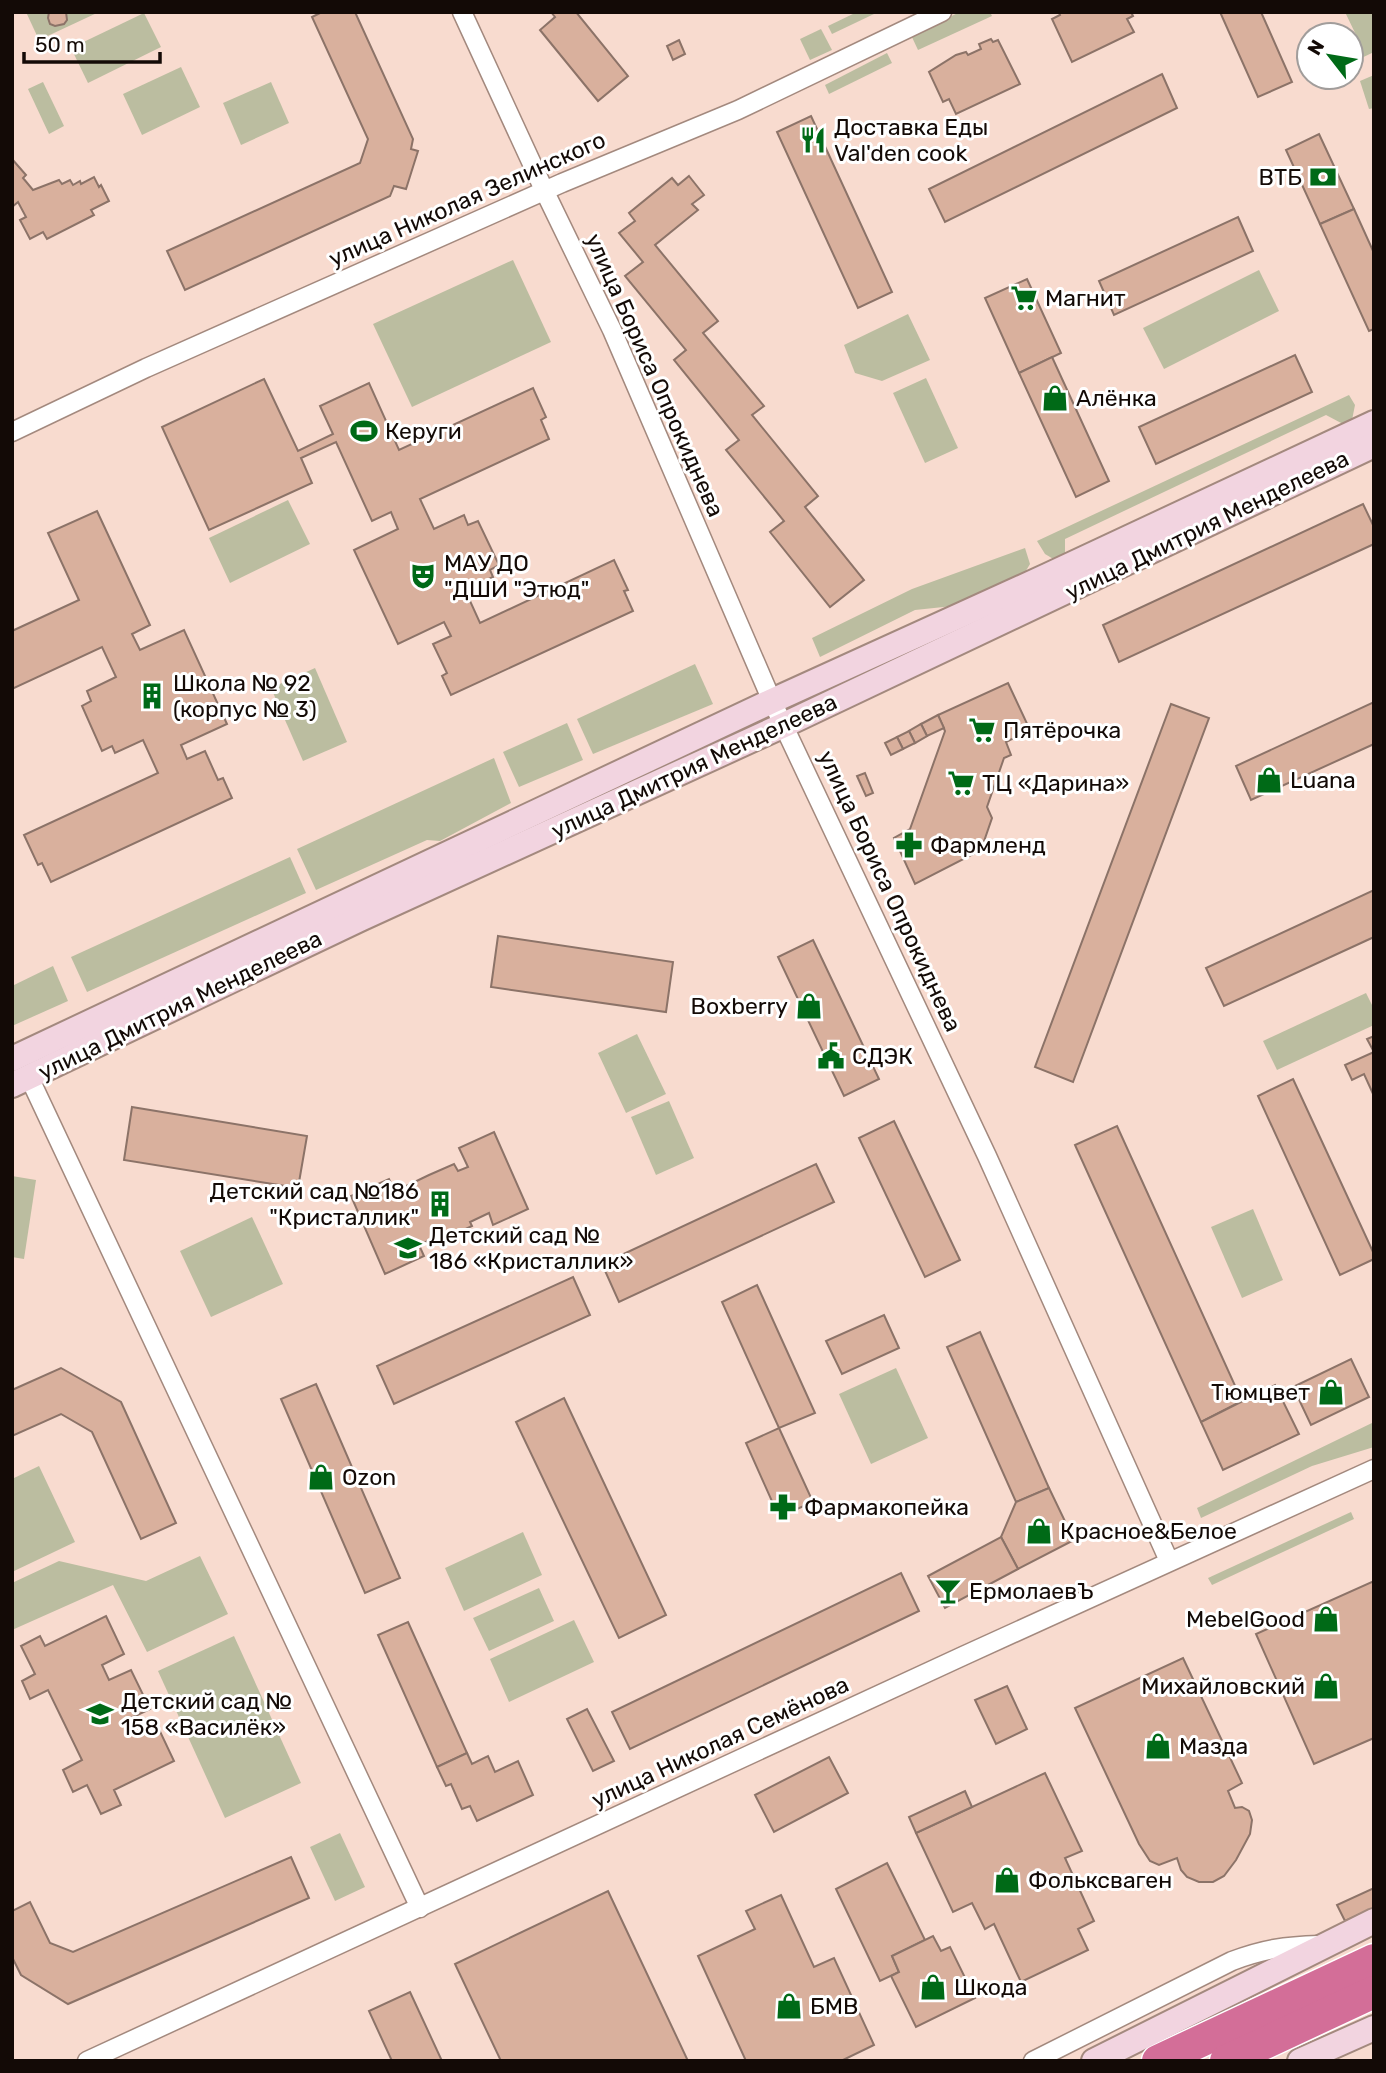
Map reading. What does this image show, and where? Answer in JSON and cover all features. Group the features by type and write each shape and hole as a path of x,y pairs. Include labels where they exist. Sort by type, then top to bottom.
{"highway":[{"path":"1158,2061 1374,1960"},
{"path":"1226,2061 1374,1992"}],"street":[{"name":"улица Бориса Опрокиднева","path":"462,12 612,330 772,701 987,1156 1170,1561"},
{"name":"улица Николая Зелинского","path":"12,432 146,368 738,110 942,12"},
{"name":"улица Дмитрия Менделеева","path":"12,1059 772,701 1374,423"},
{"name":"улица Дмитрия Менделеева","path":"21,1081 360,919 784,725 1374,444"},
{"path":"21,1081 420,1908"},
{"name":"улица Николая Семёнова","path":"87,2061 1374,1469"},
{"path":"1094,2061 1374,1921"},
{"path":"1033,2061 1232,1961 1258,1951 1284,1946 1322,1945"},
{"path":"1300,2061 1374,2028"}],"green space":[{"path":"26,12 99,12 39,40"},
{"path":"857,12 874,14 832,34 828,26"},
{"path":"960,12 990,12 992,16 918,50 911,35"},
{"path":"1345,12 1374,12 1374,52 1365,56 1365,21 1349,21"},
{"path":"144,13 161,47 88,83 71,48"},
{"path":"821,29 832,50 810,60 800,39"},
{"path":"887,53 892,63 829,94 825,85"},
{"path":"181,67 200,107 142,135 123,94"},
{"path":"1374,75 1374,108 1369,109 1363,91 1365,79"},
{"path":"43,82 64,126 49,134 28,89"},
{"path":"271,82 289,123 241,145 223,103"},
{"path":"513,260 551,342 412,407 373,324"},
{"path":"1259,270 1279,311 1164,369 1143,328"},
{"path":"908,314 930,360 882,381 855,373 844,345"},
{"path":"926,378 958,448 925,463 893,393"},
{"path":"1349,395 1355,405 1352,420 1343,424 1326,415 1065,539 1065,554 1055,560 1045,554 1037,541"},
{"path":"288,500 310,544 230,583 209,538"},
{"path":"1025,548 1030,564 1024,574 953,606 915,610 820,657 812,638 912,589"},
{"path":"695,664 713,704 593,754 577,719"},
{"path":"315,668 347,742 303,761 271,688"},
{"path":"567,723 583,760 519,787 503,752"},
{"path":"494,758 511,803 440,841 427,840 316,890 297,849"},
{"path":"290,857 306,893 87,992 71,957"},
{"path":"53,966 68,1001 12,1026 12,986"},
{"path":"1366,993 1374,1009 1374,1025 1277,1070 1263,1041"},
{"path":"637,1034 666,1094 626,1113 598,1053"},
{"path":"669,1101 694,1158 656,1175 631,1117"},
{"path":"12,1176 36,1180 24,1259 12,1257"},
{"path":"1253,1209 1283,1280 1242,1298 1211,1227"},
{"path":"252,1217 283,1284 211,1317 180,1251"},
{"path":"896,1368 928,1438 871,1464 839,1394"},
{"path":"1374,1422 1374,1447 1312,1466 1201,1518 1197,1508"},
{"path":"39,1466 75,1542 12,1572 12,1479"},
{"path":"1351,1512 1354,1519 1212,1585 1208,1578"},
{"path":"523,1532 542,1575 464,1611 445,1568"},
{"path":"200,1556 228,1614 147,1652 113,1585 12,1630 12,1583 59,1561 146,1581"},
{"path":"539,1588 554,1621 489,1651 473,1618"},
{"path":"574,1620 594,1662 509,1702 490,1659"},
{"path":"234,1636 301,1783 225,1818 158,1671"},
{"path":"340,1833 365,1887 335,1901 310,1847"}],"building":[{"path":"49,12 66,12 67,20 64,24 50,24"},
{"path":"322,12 355,12 413,139 411,149 418,151 406,189 394,186 390,196 185,290 167,251 360,163 368,139 312,17"},
{"path":"551,12 576,12 628,76 598,101 540,30 555,17"},
{"path":"1059,12 1131,12 1133,16 1127,19 1134,32 1072,62 1052,19 1060,15"},
{"path":"1220,12 1261,12 1292,82 1258,97"},
{"path":"991,39 993,42 998,40 1020,84 956,114 949,99 943,102 929,72 956,55 966,52 968,55 981,49 979,44"},
{"path":"679,40 685,54 673,60 667,46"},
{"path":"1162,74 1177,108 945,222 929,189"},
{"path":"811,116 892,292 858,308 777,132"},
{"path":"1319,134 1354,209 1320,224 1286,150"},
{"path":"12,159 26,175 23,178 33,190 59,180 62,184 70,180 73,185 94,177 109,201 91,210 94,215 47,239 43,232 30,239 20,220 26,217 18,202 12,207"},
{"path":"689,176 704,195 692,204 698,210 655,245 718,321 703,333 764,406 752,415 818,496 805,507 864,580 830,607 770,532 784,521 726,450 739,440 674,360 686,350 625,276 643,262 619,233 635,221 629,213 672,178 678,185"},
{"path":"1354,209 1374,253 1374,329 1369,331 1320,224"},
{"path":"1238,217 1253,251 1114,315 1099,281"},
{"path":"1027,279 1061,353 1019,373 985,298"},
{"path":"1295,355 1312,392 1156,464 1139,427"},
{"path":"1052,357 1109,481 1076,497 1019,373"},
{"path":"264,379 298,451 333,434 320,406 369,383 399,450 533,388 546,417 541,420 549,439 420,499 434,529 464,515 468,525 478,521 499,565 490,570 493,577 465,590 480,623 614,560 628,590 624,591 633,611 451,695 442,676 447,673 433,644 451,636 444,622 398,644 354,550 398,529 391,512 372,521 336,442 301,458 312,483 209,530 162,427"},
{"path":"1363,504 1374,527 1374,544 1119,662 1103,625"},
{"name":"Школа № 92 (корпус № 3)","path":"97,511 150,625 132,634 140,650 184,630 227,724 181,745 187,759 205,751 218,780 223,778 232,798 51,882 42,863 38,865 24,835 158,773 143,740 115,753 112,746 102,751 82,706 91,701 87,691 116,677 102,647 12,689 12,631 79,600 48,533"},
{"name":"ТЦ «Дарина»","path":"1008,683 1030,730 1006,742 1011,755 1004,758 987,807 992,818 981,850 915,884 894,838 910,829 945,731 938,715"},
{"path":"1374,702 1374,744 1251,800 1236,766"},
{"path":"1171,704 1209,718 1073,1082 1035,1067"},
{"path":"938,715 944,728 927,736 921,724"},
{"path":"921,724 927,736 915,743 909,731"},
{"path":"909,731 915,743 903,749 897,737"},
{"path":"897,737 903,749 891,755 885,743"},
{"path":"865,773 873,793 866,796 857,776"},
{"path":"1374,890 1374,937 1224,1006 1206,968"},
{"path":"498,936 673,962 666,1012 491,987"},
{"path":"813,940 879,1079 844,1096 778,957"},
{"path":"1374,1036 1374,1052 1367,1039"},
{"path":"1374,1052 1374,1096 1364,1074 1352,1080 1345,1065"},
{"path":"1293,1079 1374,1254 1374,1259 1340,1275 1258,1096"},
{"path":"132,1107 307,1136 298,1188 124,1160"},
{"path":"894,1121 960,1260 925,1277 859,1138"},
{"path":"1117,1126 1242,1401 1201,1422 1075,1145"},
{"name":"Детский сад №186 \"Кристаллик\"","path":"494,1132 528,1209 493,1225 489,1213 470,1222 472,1226 438,1242 436,1237 419,1245 424,1256 385,1274 351,1196 389,1179 398,1198 407,1194 404,1187 429,1175 454,1164 458,1171 468,1167 459,1148"},
{"path":"816,1164 834,1202 619,1302 602,1264"},
{"path":"573,1277 590,1315 394,1404 377,1366"},
{"path":"757,1285 815,1413 779,1428 722,1302"},
{"path":"884,1315 899,1348 842,1374 826,1341"},
{"path":"980,1332 1049,1488 1016,1502 947,1347"},
{"name":"Тюмцвет","path":"1351,1359 1369,1397 1311,1425 1293,1387"},
{"path":"61,1368 121,1402 176,1523 141,1539 92,1432 61,1414 12,1436 12,1390"},
{"path":"316,1384 400,1578 365,1593 281,1399"},
{"path":"1275,1385 1299,1434 1223,1470 1201,1422"},
{"path":"564,1398 666,1615 619,1638 516,1422"},
{"path":"779,1428 813,1502 779,1517 746,1443"},
{"path":"1049,1488 1074,1540 1018,1569 1001,1537 1016,1502"},
{"path":"1001,1537 1018,1569 945,1608 928,1576"},
{"path":"901,1573 919,1611 630,1749 612,1712"},
{"name":"Михайловский","path":"1374,1581 1374,1738 1314,1764 1256,1634"},
{"name":"Детский сад № 158 «Василёк»","path":"106,1616 124,1654 102,1665 109,1680 131,1670 150,1709 129,1719 137,1735 157,1725 174,1761 114,1790 121,1805 101,1814 87,1785 73,1792 63,1770 82,1760 48,1690 30,1699 22,1681 35,1674 21,1646 40,1636 45,1646"},
{"path":"408,1622 467,1753 437,1767 378,1635"},
{"name":"Мазда","path":"1183,1658 1242,1783 1228,1791 1235,1808 1242,1807 1249,1811 1252,1820 1250,1834 1236,1860 1224,1876 1213,1882 1199,1882 1187,1877 1177,1858 1159,1865 1150,1861 1139,1844 1075,1708"},
{"path":"1007,1686 1027,1729 996,1744 975,1700"},
{"path":"587,1709 614,1761 593,1771 567,1719"},
{"path":"467,1753 472,1764 488,1756 495,1772 518,1761 533,1795 477,1821 470,1806 462,1809 451,1784 446,1786 437,1767"},
{"path":"829,1757 848,1793 774,1832 755,1795"},
{"name":"Фольксваген","path":"1045,1773 1082,1851 1065,1858 1094,1921 1078,1929 1088,1950 1021,1982 994,1924 985,1929 972,1903 953,1912 916,1833"},
{"path":"965,1791 972,1807 916,1833 909,1817"},
{"path":"291,1857 309,1898 68,2004 21,1975 12,1957 12,1911 30,1902 50,1943 73,1952"},
{"path":"887,1863 925,1940 892,1956 899,1972 880,1981 836,1889"},
{"path":"1374,1888 1374,1908 1345,1921 1337,1905"},
{"path":"608,1891 688,2061 501,2061 455,1964"},
{"name":"БМВ","path":"781,1895 814,1967 834,1958 874,2045 841,2061 746,2061 698,1956 755,1929 746,1911"},
{"name":"Шкода","path":"933,1936 941,1951 950,1947 975,1998 916,2027 891,1976 899,1972 892,1956"},
{"path":"410,1992 442,2061 392,2061 369,2011"}],"place":[{"name":"Доставка Еды Val'den cook","path":"813,140"},
{"name":"ВТБ","path":"1323,177"},
{"name":"Магнит","path":"1024,298"},
{"name":"Алёнка","path":"1055,398"},
{"name":"Керуги","path":"364,431"},
{"name":"МАУ ДО \"ДШИ \"Этюд\"","path":"423,576"},
{"name":"Школа № 92 (корпус № 3)","path":"152,696"},
{"name":"Пятёрочка","path":"982,730"},
{"name":"Luana","path":"1269,780"},
{"name":"ТЦ «Дарина»","path":"961,783"},
{"name":"Фармленд","path":"909,845"},
{"name":"Boxberry","path":"809,1006"},
{"name":"СДЭК","path":"831,1056"},
{"name":"Детский сад №186 \"Кристаллик\"","path":"440,1204"},
{"name":"Детский сад № 186 «Кристаллик»","path":"408,1248"},
{"name":"Тюмцвет","path":"1331,1392"},
{"name":"Ozon","path":"321,1477"},
{"name":"Фармакопейка","path":"783,1507"},
{"name":"Красное&Белое","path":"1039,1531"},
{"name":"ЕрмолаевЪ","path":"948,1591"},
{"name":"MebelGood","path":"1326,1619"},
{"name":"Михайловский","path":"1326,1686"},
{"name":"Детский сад № 158 «Василёк»","path":"100,1714"},
{"name":"Мазда","path":"1158,1746"},
{"name":"Фольксваген","path":"1007,1880"},
{"name":"Шкода","path":"933,1987"},
{"name":"БМВ","path":"789,2006"}]}
